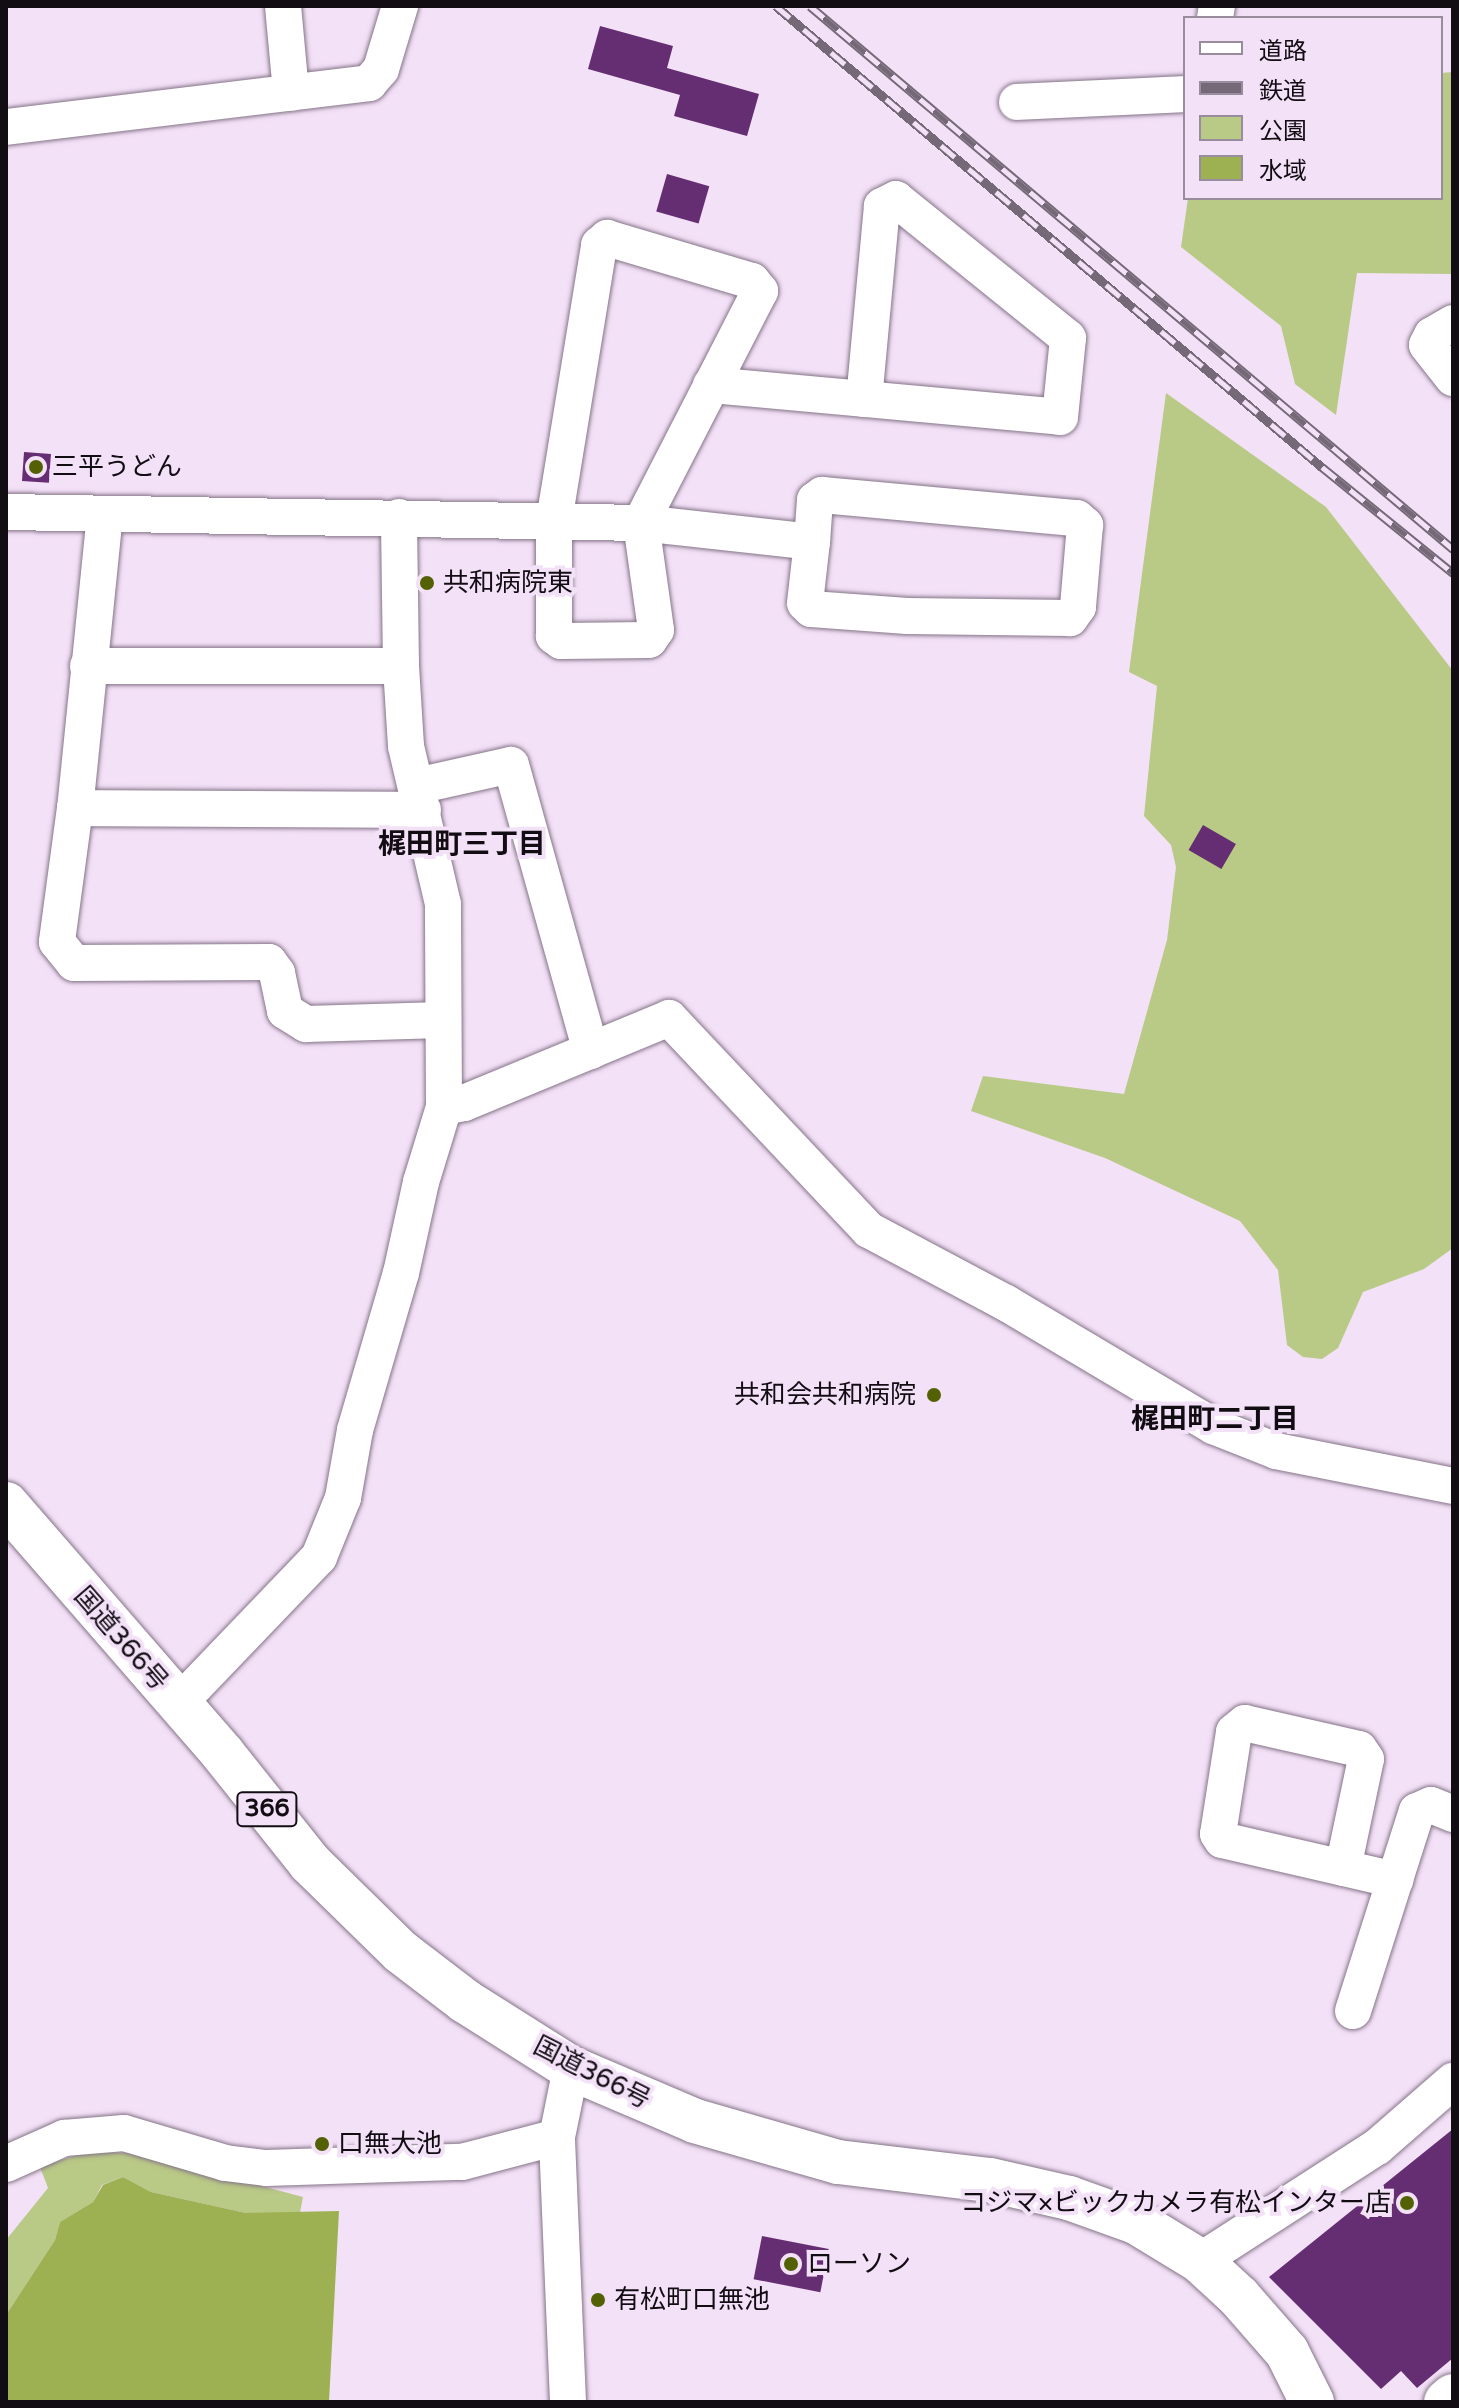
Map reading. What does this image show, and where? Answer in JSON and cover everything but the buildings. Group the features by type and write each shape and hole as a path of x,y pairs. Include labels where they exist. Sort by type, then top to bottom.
{"main road":[{"name":"国道366号","path":"6,1504 310,1863 401,1952 465,2001 571,2068 695,2121 838,2162 990,2180 1069,2198 1136,2222 1200,2261 1239,2297 1287,2352 1312,2402"},
{"path":"1446,2402 1453,2396"}],"street":[{"path":"283,6 291,93"},
{"path":"6,127 369,83 381,69 400,6"},
{"path":"1017,102 1183,94"},
{"path":"711,385 1060,417 1068,338 896,199 882,206 864,399"},
{"path":"607,238 752,281 760,291 641,523 656,630 649,640 561,641 554,636 554,521 599,245 607,238"},
{"path":"1453,323 1432,335 1427,345 1453,378"},
{"path":"822,495 1077,518 1085,525 1078,607 1070,618 907,616 811,609 805,603 812,542 815,500 822,495"},
{"path":"6,512 641,523 812,542"},
{"path":"105,514 75,808 57,942 74,963 269,962 277,973 285,1011 306,1024 442,1020"},
{"path":"178,1704 319,1557 343,1498 355,1430 401,1273 421,1182 444,1107 443,904 406,746 401,666 399,517"},
{"path":"88,666 401,666"},
{"path":"75,808 420,798 511,765 591,1051"},
{"path":"444,1107 464,1103 669,1018 869,1230 1006,1303 1213,1426 1276,1451 1453,1486"},
{"path":"1343,1868 1366,1759 1359,1749 1245,1723 1234,1732 1218,1834 1222,1840 1343,1868 1395,1880"},
{"path":"1353,2011 1417,1811 1431,1805 1453,1814"},
{"path":"568,2402 557,2137 571,2068"},
{"path":"1200,2261 1377,2147 1453,2081"},
{"path":"6,2164 64,2138 124,2133 225,2163 266,2168 462,2162 557,2137"}],"green space":[{"path":"1453,72 1453,274 1357,273 1336,415 1295,384 1281,326 1181,247 1188,200 1443,200 1443,73"},
{"path":"1166,393 1326,507 1453,671 1453,1248 1424,1269 1363,1292 1338,1348 1322,1359 1303,1357 1287,1345 1278,1270 1240,1221 1105,1158 971,1111 983,1076 1124,1094 1167,940 1176,867 1171,845 1144,816 1157,686 1129,672"},
{"path":"86,2152 136,2153 303,2197 300,2213 246,2213 151,2192 123,2177 102,2185 93,2202 60,2222 55,2240 6,2315 6,2240 48,2188 40,2167"}],"water":[{"path":"123,2177 151,2192 246,2213 339,2211 329,2402 6,2402 6,2315 55,2240 60,2222 93,2202 103,2185"}],"railway":[{"path":"776,6 1322,467 1453,573"},
{"path":"810,6 1453,549"}],"place":[{"name":"三平うどん","path":"36,467"},
{"name":"共和病院東","path":"427,583"},
{"name":"共和会共和病院","path":"934,1395"},
{"name":"口無大池","path":"322,2144"},
{"name":"コジマ×ビックカメラ有松インター店","path":"1407,2203"},
{"name":"ローソン","path":"791,2264"},
{"name":"有松町口無池","path":"598,2300"}],"district":[{"name":"梶田町三丁目","path":"462,844"},
{"name":"梶田町二丁目","path":"1215,1419"}]}
